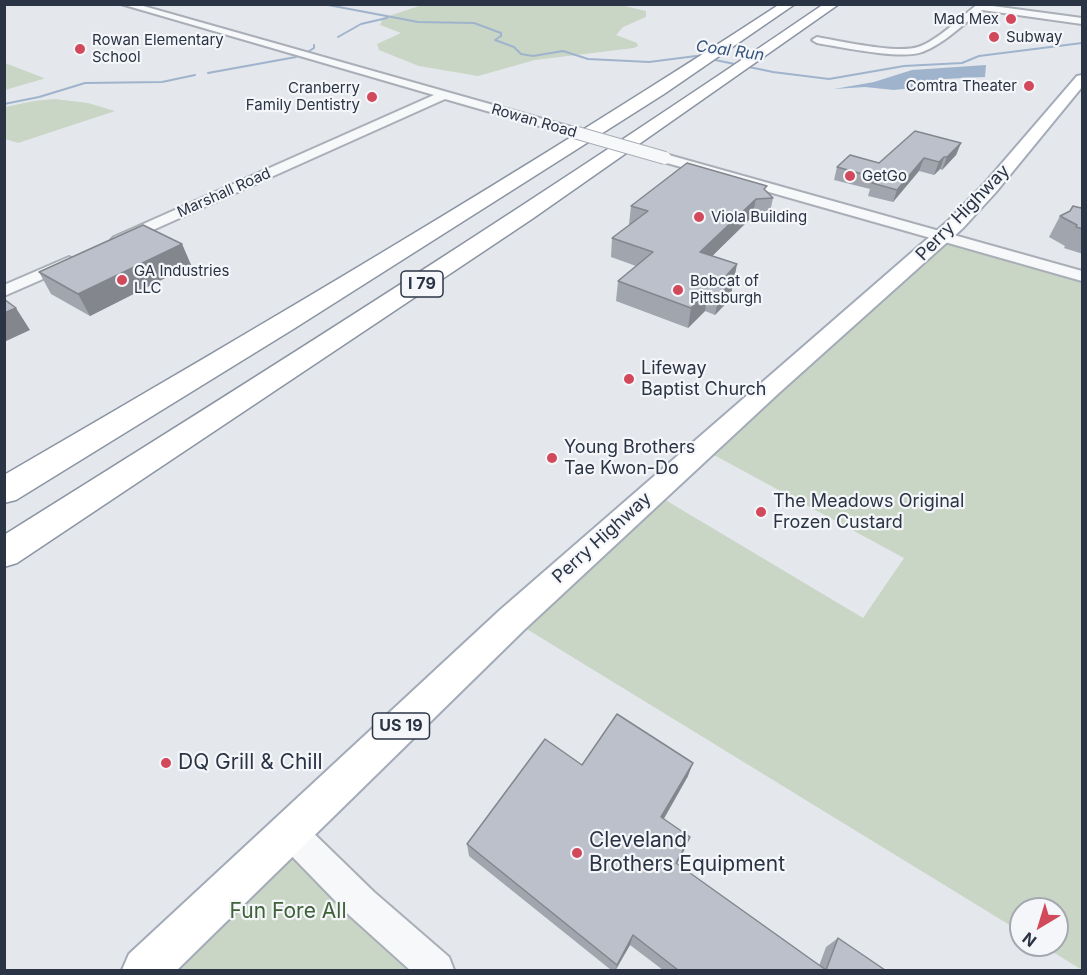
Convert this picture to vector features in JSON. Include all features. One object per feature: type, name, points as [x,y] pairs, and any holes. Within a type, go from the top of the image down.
[{"type":"highway","name":"I 79","points":[[4,491],[222,360],[658,91],[789,4]]},
{"type":"highway","name":"I 79","points":[[4,553],[440,272],[755,61],[832,4]]},
{"type":"highway","points":[[4,476],[222,360]]},
{"type":"main road","name":"Perry Highway","points":[[145,970],[512,620],[652,492],[942,237],[987,191],[1083,80]]},
{"type":"street","name":"Rowan Road","points":[[125,4],[1083,276]]},
{"type":"street","points":[[817,40],[875,50],[912,52],[930,45],[983,5],[1083,21]]},
{"type":"street","name":"Marshall Road","points":[[108,245],[444,95]]},
{"type":"street","points":[[4,291],[77,258]]},
{"type":"street","points":[[289,831],[362,904],[436,970]]},
{"type":"green space","points":[[616,4],[646,11],[646,17],[623,27],[616,35],[637,43],[638,46],[535,60],[478,76],[419,66],[379,50],[377,44],[401,33],[380,25],[383,18],[422,5]]},
{"type":"green space","points":[[5,63],[44,78],[5,90]]},
{"type":"green space","points":[[55,99],[88,103],[115,111],[18,143],[5,139],[5,107]]},
{"type":"green space","points":[[942,237],[1082,276],[1082,970],[1061,957],[1069,957],[1069,897],[1009,897],[1009,925],[512,620],[652,492],[863,618],[904,558],[701,448]]},
{"type":"green space","name":"Fun Fore All","points":[[289,831],[436,970],[145,970]]},
{"type":"water","points":[[986,65],[985,77],[944,79],[912,88],[894,90],[865,87],[834,89],[874,82],[912,70]]},
{"type":"building","points":[[915,131],[961,143],[939,162],[924,158],[897,190],[872,183],[877,178],[837,167],[850,155],[879,163]]},
{"type":"building","points":[[687,163],[767,186],[764,189],[773,198],[756,199],[700,252],[737,264],[725,277],[734,280],[719,296],[708,292],[691,308],[618,281],[653,252],[612,238],[648,211],[631,206]]},
{"type":"building","points":[[1083,205],[1083,229],[1060,216],[1070,211],[1073,206],[1081,208]]},
{"type":"building","points":[[143,225],[182,244],[78,294],[39,272]]},
{"type":"building","points":[[4,299],[16,308],[4,313]]},
{"type":"building","name":"Cleveland Brothers Equipment","points":[[617,714],[693,763],[661,817],[690,837],[676,863],[826,970],[678,970],[633,935],[617,965],[467,844],[545,739],[582,765]]},
{"type":"building","points":[[838,938],[885,970],[826,970]]},
{"type":"waterway","name":"Coal Run","points":[[323,4],[418,22],[474,23],[501,33],[501,36],[495,40],[514,47],[521,54],[533,56],[563,51],[588,59],[649,62],[696,56],[773,72],[829,79],[904,66],[962,63],[979,56],[1082,43]]},
{"type":"waterway","points":[[338,37],[361,24],[387,18]]},
{"type":"waterway","points":[[306,53],[314,48],[314,45]]},
{"type":"waterway","points":[[208,73],[296,57]]},
{"type":"waterway","points":[[4,104],[39,97],[85,83],[162,82],[195,75]]},
{"type":"place","name":"Mad Mex","points":[[1011,19]]},
{"type":"place","name":"Subway","points":[[994,37]]},
{"type":"place","name":"Rowan Elementary School","points":[[80,49]]},
{"type":"place","name":"Comtra Theater","points":[[1029,86]]},
{"type":"place","name":"Cranberry Family Dentistry","points":[[372,97]]},
{"type":"place","name":"GetGo","points":[[850,176]]},
{"type":"place","name":"Viola Building","points":[[699,217]]},
{"type":"place","name":"GA Industries LLC","points":[[122,280]]},
{"type":"place","name":"Bobcat of Pittsburgh","points":[[678,290]]},
{"type":"place","name":"Lifeway Baptist Church","points":[[629,379]]},
{"type":"place","name":"Young Brothers Tae Kwon-Do","points":[[552,458]]},
{"type":"place","name":"The Meadows Original Frozen Custard","points":[[761,512]]},
{"type":"place","name":"DQ Grill & Chill","points":[[166,763]]},
{"type":"place","name":"Cleveland Brothers Equipment","points":[[577,853]]}]
